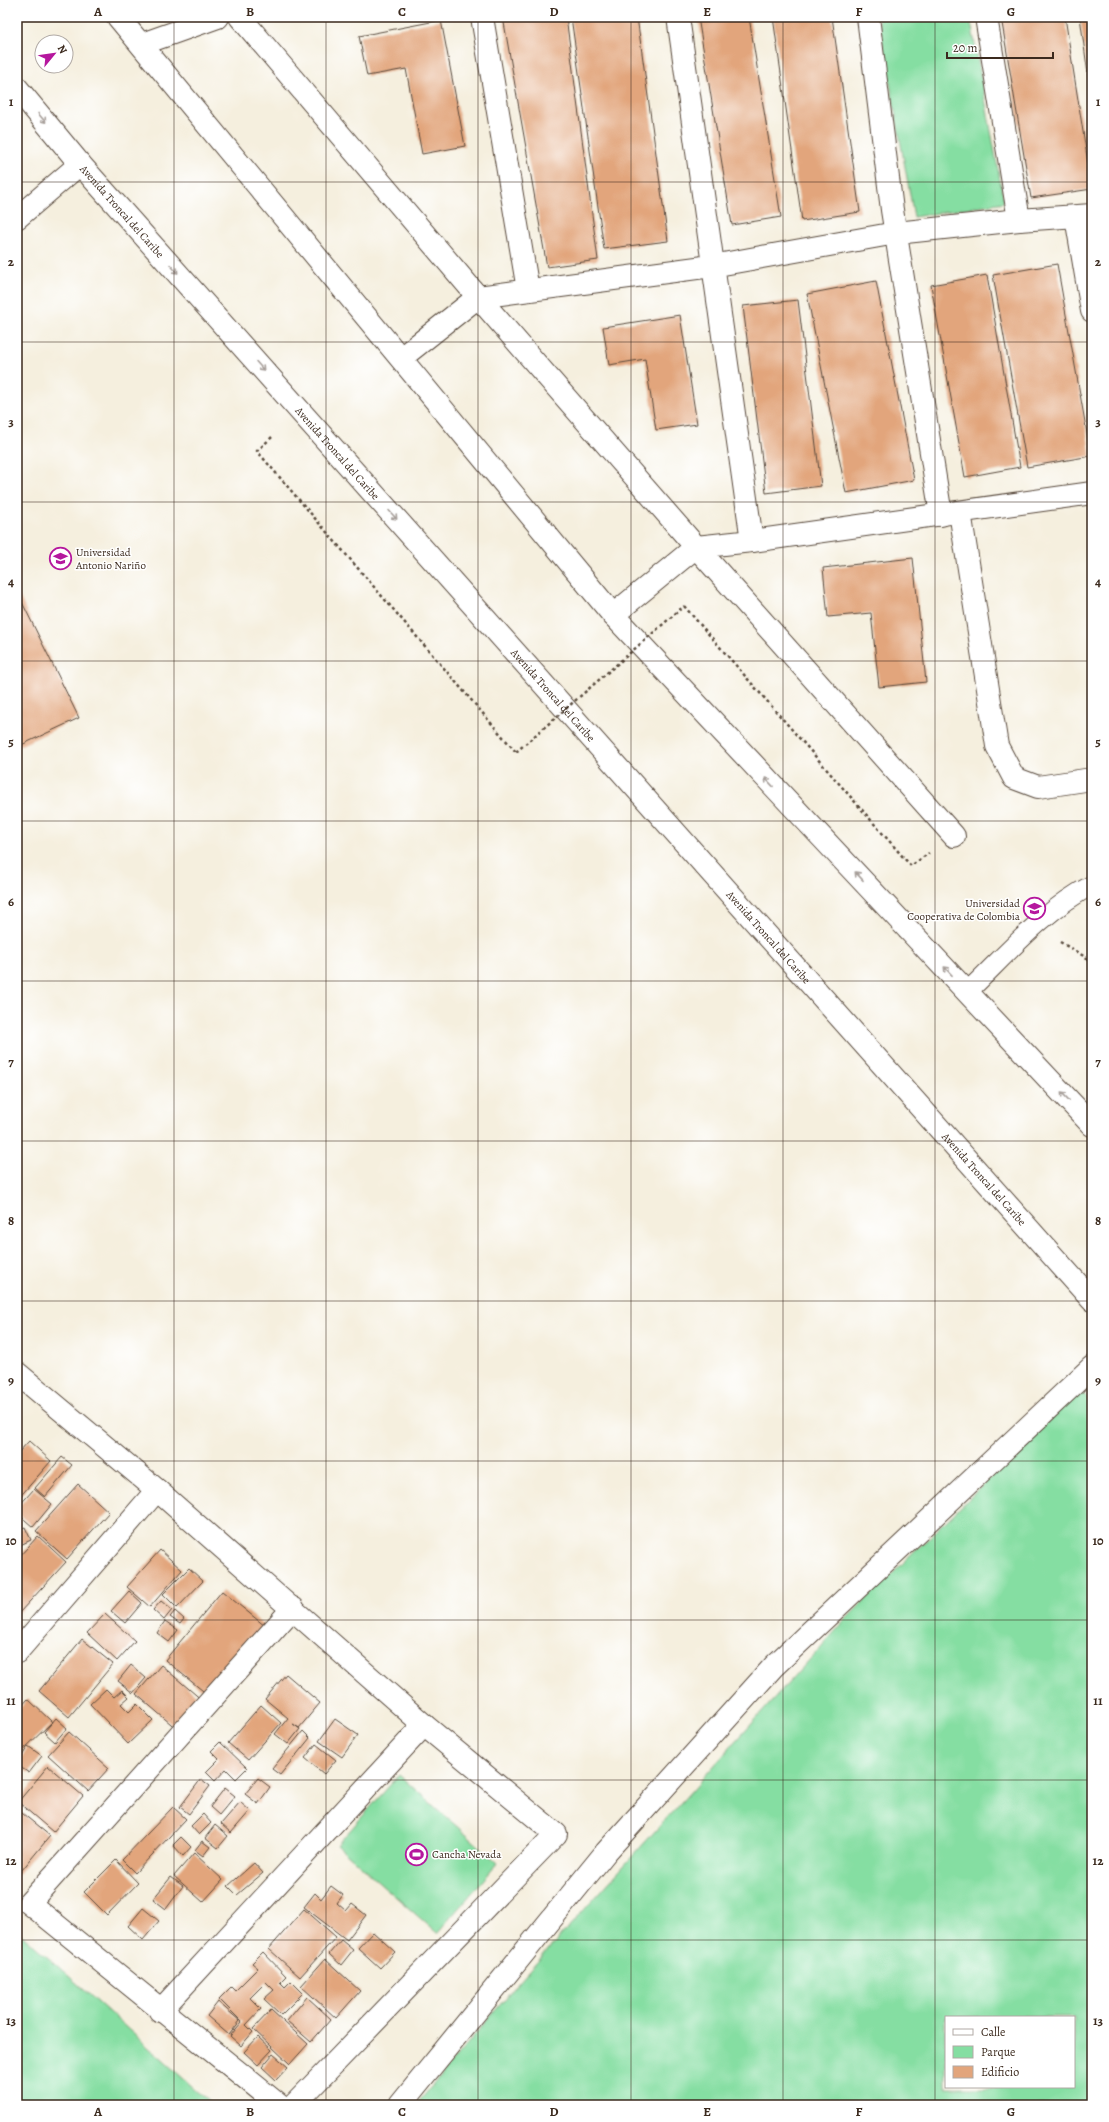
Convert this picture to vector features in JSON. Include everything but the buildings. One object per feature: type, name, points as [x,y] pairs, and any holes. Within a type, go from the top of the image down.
[{"type":"main road","points":[[118,17],[142,44],[613,615],[1092,1125]]},
{"type":"main road","points":[[142,44],[218,17]]},
{"type":"main road","points":[[240,17],[478,297],[696,547],[954,836]]},
{"type":"main road","points":[[482,17],[528,290]]},
{"type":"main road","points":[[678,17],[752,541]]},
{"type":"main road","points":[[868,17],[896,233],[997,746],[1014,778],[1038,787],[1092,779]]},
{"type":"main road","points":[[986,17],[1019,220]]},
{"type":"main road","name":"Avenida Troncal del Caribe","points":[[17,88],[80,164],[1092,1300]]},
{"type":"main road","points":[[17,218],[80,164]]},
{"type":"main road","points":[[401,358],[478,297],[712,266],[896,233],[1019,220],[1084,216],[1092,311]]},
{"type":"main road","points":[[613,615],[696,547],[752,541],[1092,493]]},
{"type":"main road","points":[[400,2105],[606,1852],[774,1666],[1092,1367]]},
{"type":"main road","points":[[20,1380],[157,1490],[293,1608],[424,1725],[556,1834],[294,2105]]},
{"type":"main road","points":[[17,1652],[157,1490]]},
{"type":"main road","points":[[278,2105],[160,2011],[29,1903],[293,1608]]},
{"type":"main road","points":[[160,2011],[424,1725]]},
{"type":"lane","points":[[967,992],[1036,927],[1078,892],[1092,886]]},
{"type":"path","points":[[272,437],[257,451],[516,752],[684,606],[911,866],[954,836]]},
{"type":"path","points":[[1036,927],[1092,961]]},
{"type":"green space","points":[[878,17],[970,17],[1004,202],[914,217]]},
{"type":"green space","points":[[1080,1390],[1092,1403],[1092,2105],[416,2105],[520,1981],[848,1617]]},
{"type":"green space","name":"Cancha Nevada","points":[[399,1775],[498,1863],[437,1933],[337,1845]]},
{"type":"green space","points":[[17,1930],[213,2105],[17,2105]]},
{"type":"place","name":"Universidad Antonio Nariño","points":[[61,558]]},
{"type":"place","name":"Universidad Cooperativa de Colombia","points":[[1035,909]]},
{"type":"place","name":"Cancha Nevada","points":[[417,1854]]}]
